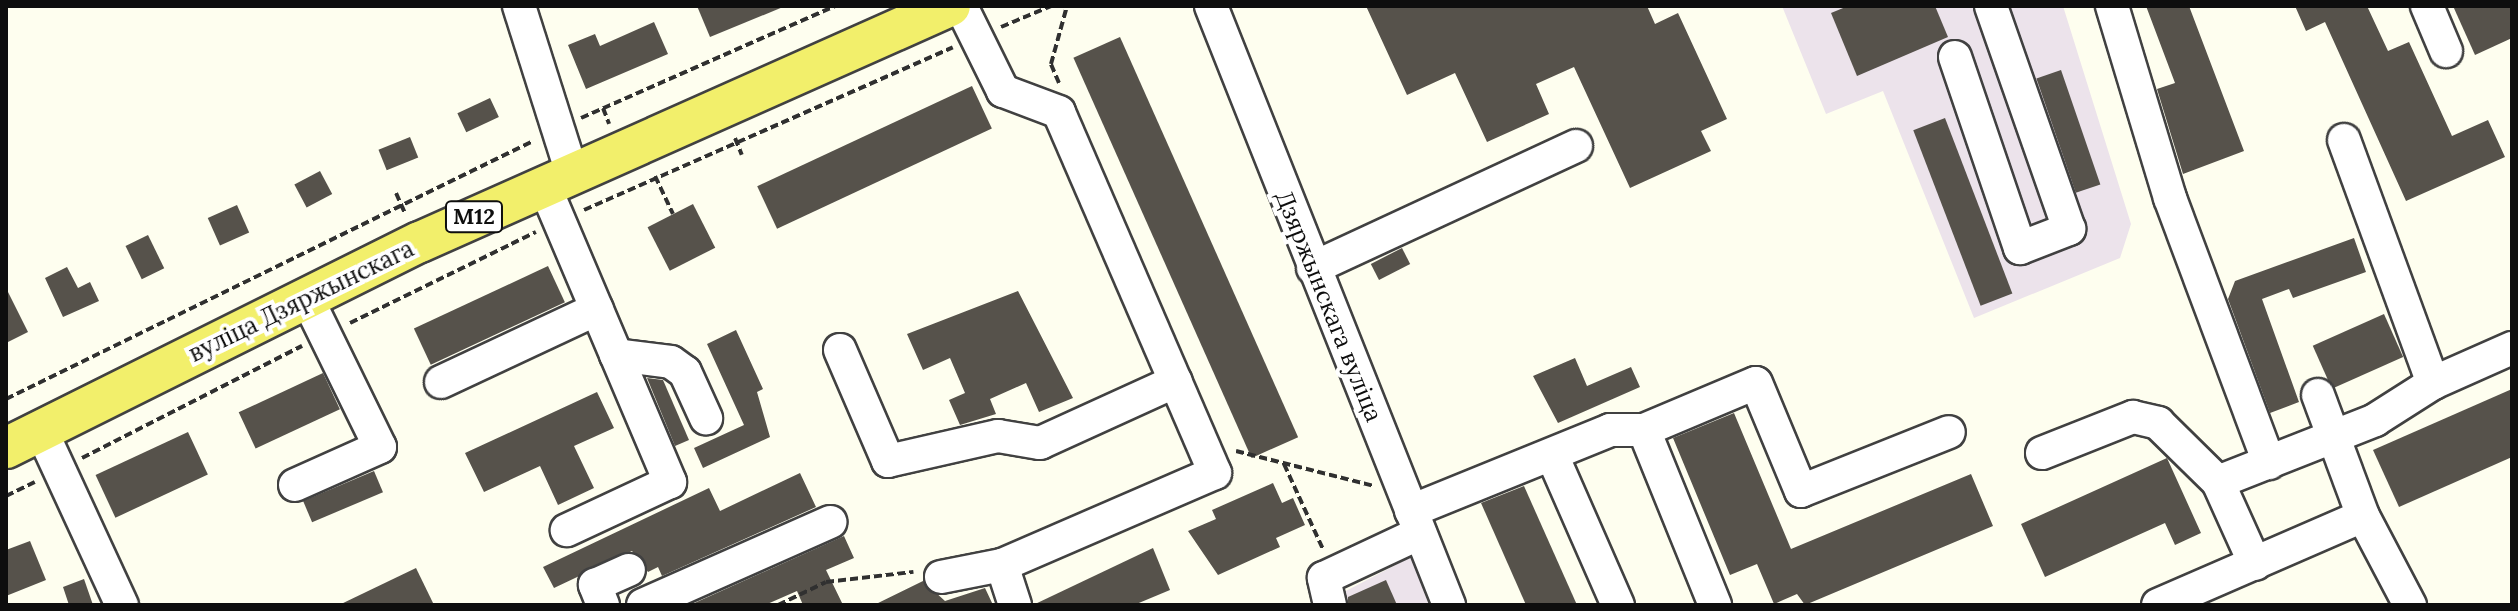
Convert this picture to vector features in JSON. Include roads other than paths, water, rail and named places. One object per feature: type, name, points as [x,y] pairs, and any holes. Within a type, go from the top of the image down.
[{"type":"main road","name":"вуліца Дзяржынскага","points":[[6,448],[307,298],[558,179],[950,6]]},
{"type":"street","points":[[519,6],[558,129],[560,221],[670,482],[567,530]]},
{"type":"street","points":[[941,577],[1002,565],[1215,473],[1059,112],[1003,91],[974,38],[961,6]]},
{"type":"street","name":"Дзяржынскага вуліца","points":[[1211,6],[1449,605]]},
{"type":"street","points":[[1955,57],[2020,248],[2069,229],[1991,6]]},
{"type":"street","points":[[2112,6],[2170,198],[2269,463]]},
{"type":"street","points":[[2427,6],[2446,51]]},
{"type":"street","points":[[2344,140],[2433,383]]},
{"type":"street","points":[[1313,268],[1576,146]]},
{"type":"street","points":[[295,485],[380,447],[307,298]]},
{"type":"street","points":[[441,382],[597,309]]},
{"type":"street","points":[[2218,482],[2334,437],[2433,383],[2512,348]]},
{"type":"street","points":[[840,350],[888,461],[998,436],[1040,443],[1176,381]]},
{"type":"street","points":[[616,355],[671,362],[685,372],[706,418]]},
{"type":"street","points":[[1330,605],[1324,578],[1411,512],[1610,430],[1644,430],[1756,383],[1801,491],[1949,432]]},
{"type":"street","points":[[2318,395],[2363,516],[2410,605]]},
{"type":"street","points":[[2042,453],[2133,417],[2180,438],[2218,482],[2255,564]]},
{"type":"street","points":[[41,430],[122,605]]},
{"type":"street","points":[[1644,430],[1715,605]]},
{"type":"street","points":[[1552,455],[1618,605]]},
{"type":"street","points":[[2158,605],[2363,516]]},
{"type":"street","points":[[643,605],[830,522]]},
{"type":"street","points":[[1002,565],[1015,605]]},
{"type":"street","points":[[603,605],[595,585],[629,570]]}]
